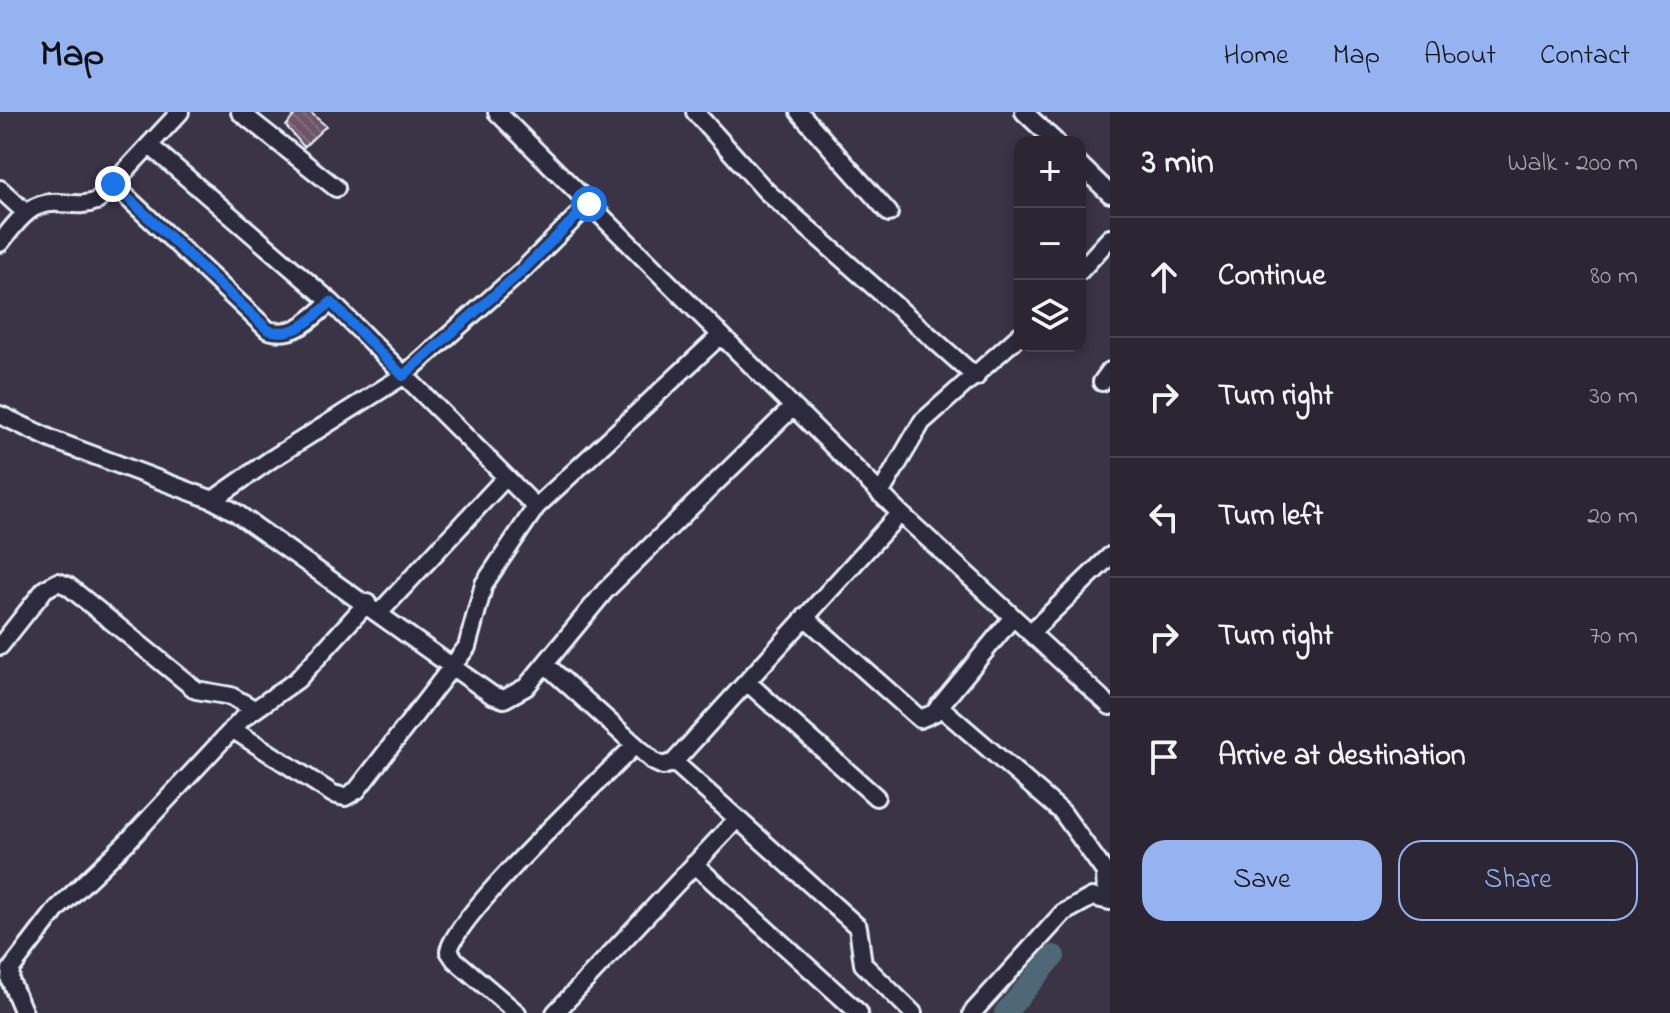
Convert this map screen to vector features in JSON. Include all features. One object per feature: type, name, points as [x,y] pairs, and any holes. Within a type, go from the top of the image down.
[{"type":"street","points":[[0,243],[25,212],[38,203],[83,205],[97,201],[180,112]]},
{"type":"street","points":[[240,112],[336,188]]},
{"type":"street","points":[[497,112],[880,494],[1110,706]]},
{"type":"street","points":[[695,112],[766,191],[976,377]]},
{"type":"street","points":[[799,112],[889,213]]},
{"type":"street","points":[[1024,112],[1050,136]]},
{"type":"street","points":[[149,145],[331,302],[536,507]]},
{"type":"street","points":[[1086,171],[1110,194]]},
{"type":"street","points":[[113,184],[268,330],[282,334],[296,331],[331,302]]},
{"type":"street","points":[[0,189],[25,212]]},
{"type":"street","points":[[213,500],[403,376],[524,269],[589,204]]},
{"type":"street","points":[[1086,264],[1110,238]]},
{"type":"street","points":[[232,729],[333,794],[345,797],[357,790],[467,647],[484,584],[536,507],[721,335]]},
{"type":"street","points":[[880,494],[922,422],[1014,341]]},
{"type":"street","points":[[0,415],[53,440],[213,500],[374,607],[492,695],[504,699],[526,687],[605,591],[793,407]]},
{"type":"street","points":[[24,1013],[5,983],[16,959],[57,909],[128,841],[232,729],[254,709],[297,680],[506,477]]},
{"type":"street","points":[[545,664],[654,762],[663,766],[674,762],[900,513]]},
{"type":"street","points":[[1030,633],[1110,556]]},
{"type":"street","points":[[0,646],[45,589],[58,582],[68,586],[196,690],[231,696],[254,709]]},
{"type":"street","points":[[805,617],[920,719],[928,718],[939,706],[1013,617]]},
{"type":"street","points":[[747,682],[876,797]]},
{"type":"street","points":[[939,706],[1062,812],[1105,872],[1108,899],[1079,902],[1063,913],[972,1013]]},
{"type":"street","points":[[517,1013],[455,960],[449,951],[451,938],[482,901],[635,745]]},
{"type":"street","points":[[674,762],[858,927],[863,964],[913,1013]]},
{"type":"street","points":[[555,1013],[737,819]]},
{"type":"street","points":[[694,864],[859,1013]]},
{"type":"building","points":[[297,112],[310,112],[326,126],[304,147],[286,126]]},
{"type":"waterway","points":[[1005,1013],[1054,956]]},
{"type":"route","points":[[113,184],[268,330],[282,334],[296,331],[331,302],[403,376],[524,269],[589,204]]}]
